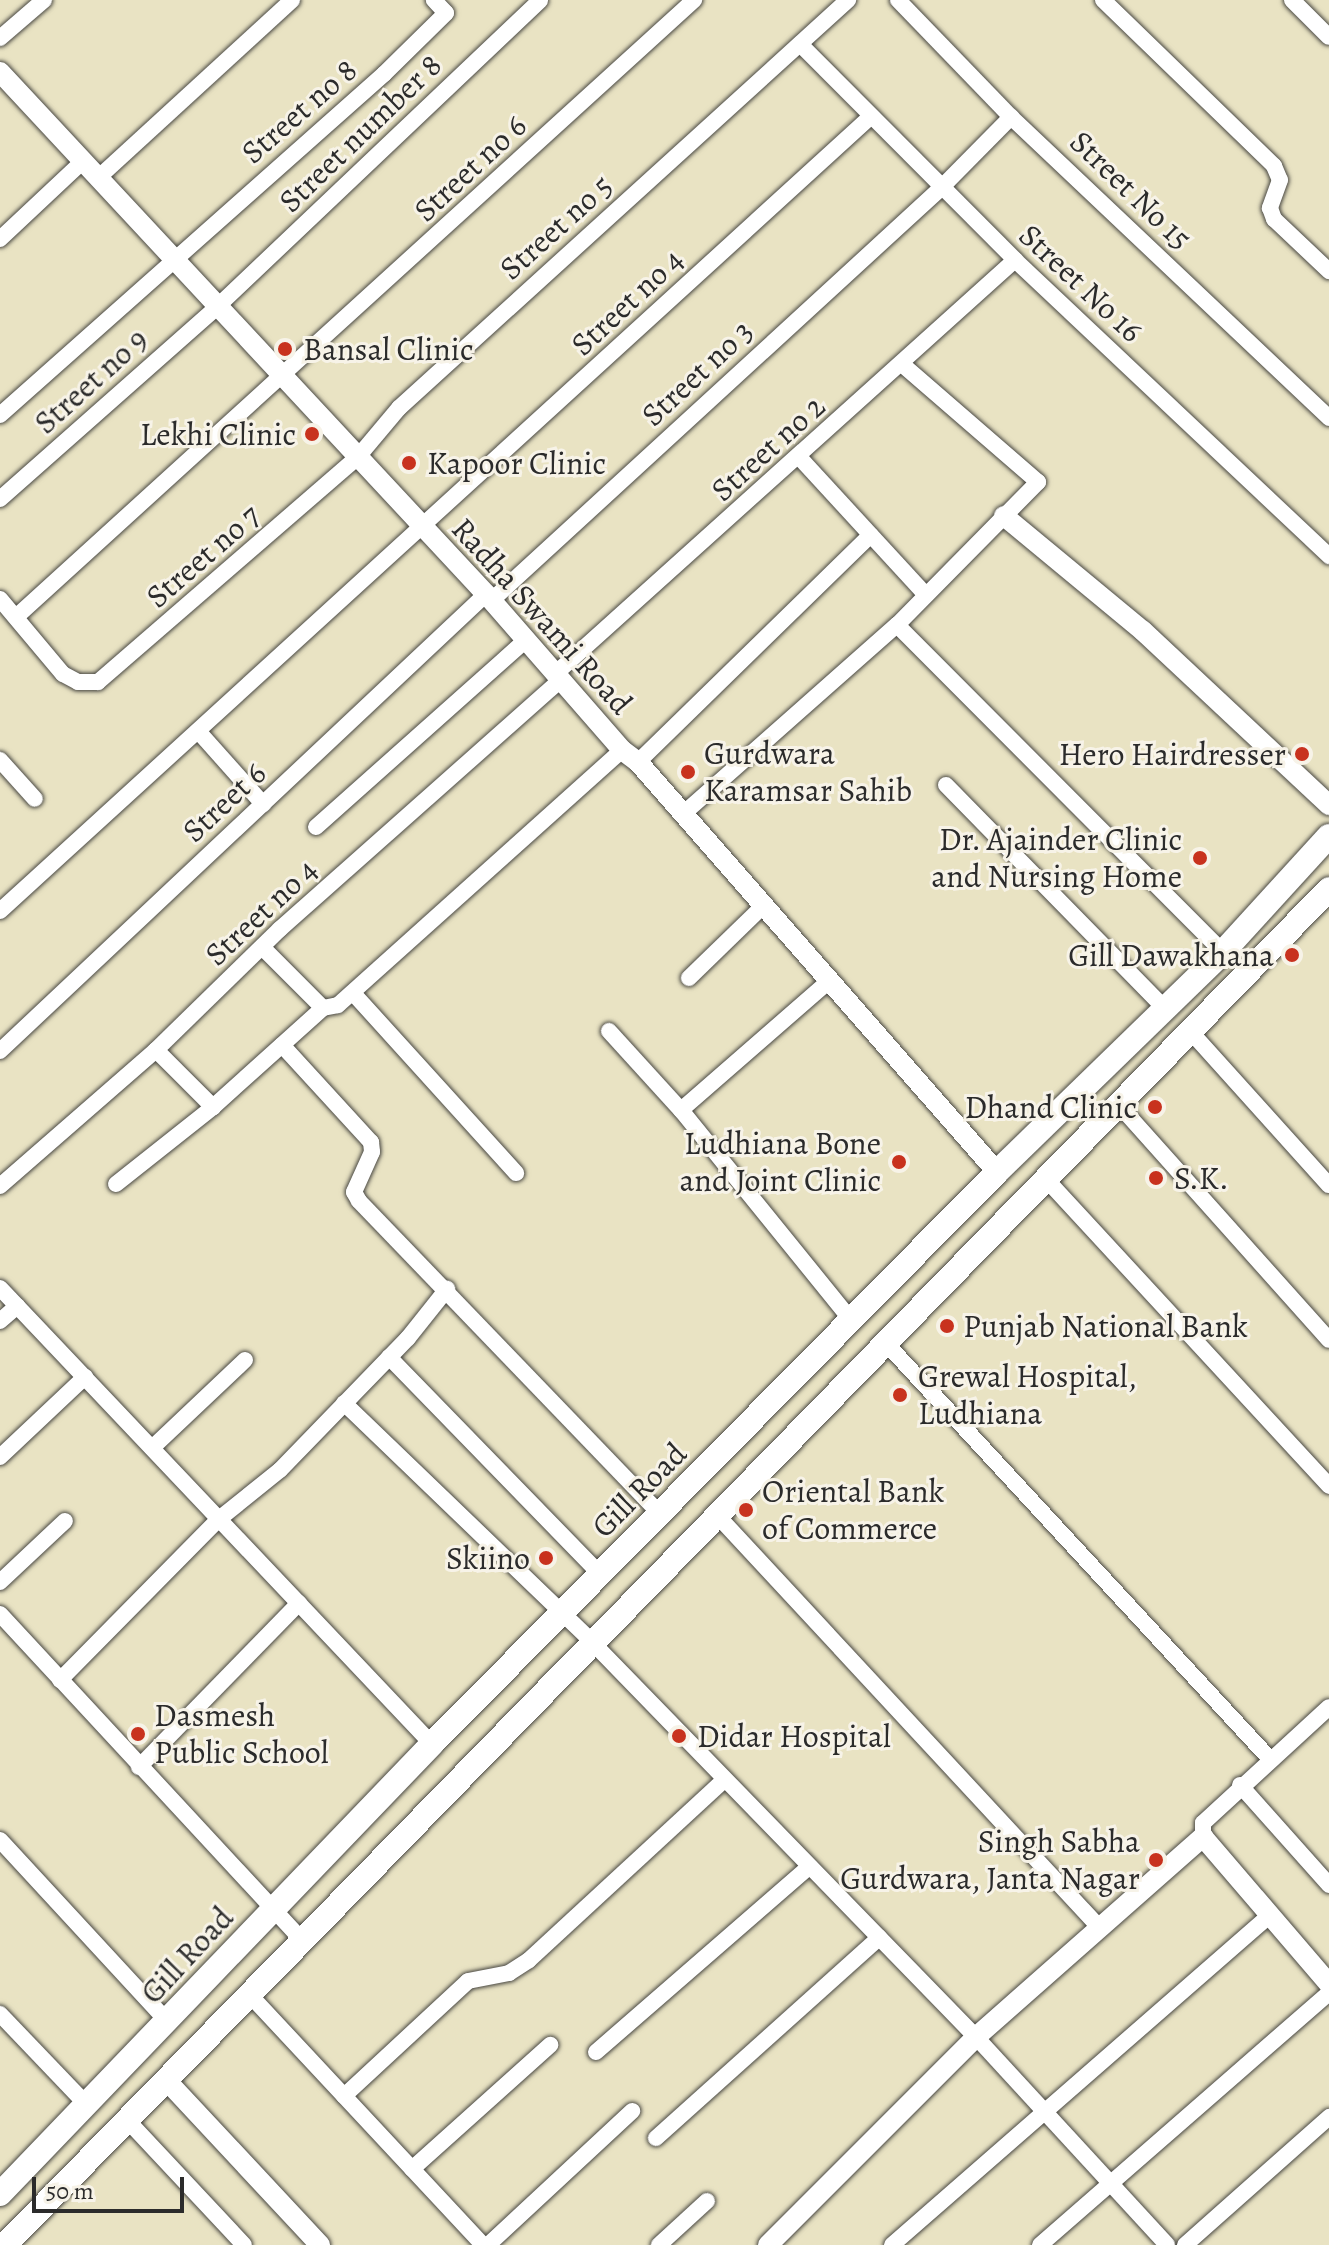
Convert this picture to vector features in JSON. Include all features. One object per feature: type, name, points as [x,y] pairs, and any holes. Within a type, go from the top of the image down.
[{"type":"main road","name":"Gill Road","points":[[0,2194],[88,2106],[432,1744],[997,1172],[1223,952],[1329,836]]},
{"type":"main road","points":[[5,2245],[168,2082],[300,1938],[1329,889]]},
{"type":"street","points":[[0,38],[44,0]]},
{"type":"street","points":[[98,178],[292,0]]},
{"type":"street","name":"Street no 8","points":[[174,262],[446,13],[434,0]]},
{"type":"street","name":"Street number 8","points":[[218,306],[543,0],[558,0]]},
{"type":"street","name":"Street no 6","points":[[284,378],[694,0]]},
{"type":"street","name":"Street no 5","points":[[357,458],[399,408],[848,0]]},
{"type":"street","name":"Street No 15","points":[[898,0],[1011,117],[1329,418]]},
{"type":"street","points":[[1103,0],[1274,166],[1280,180],[1270,208],[1274,219],[1329,271]]},
{"type":"street","points":[[1292,0],[1329,37]]},
{"type":"street","name":"Street No 16","points":[[800,44],[869,118],[1015,260],[1329,556]]},
{"type":"street","name":"Radha Swami Road","points":[[0,72],[489,597],[997,1172]]},
{"type":"street","name":"Street no 3","points":[[489,597],[941,188],[1011,117]]},
{"type":"street","name":"Street no 4","points":[[0,911],[869,118]]},
{"type":"street","points":[[0,239],[83,161]]},
{"type":"street","name":"Street no 2","points":[[558,677],[1015,260]]},
{"type":"street","points":[[0,415],[174,262]]},
{"type":"street","name":"Street no 9","points":[[0,499],[218,306]]},
{"type":"street","points":[[683,814],[897,625],[1038,482],[902,364]]},
{"type":"street","points":[[0,599],[16,617],[284,378]]},
{"type":"street","name":"Street no 7","points":[[16,617],[63,674],[78,682],[98,682],[357,458]]},
{"type":"street","points":[[800,458],[926,595]]},
{"type":"street","points":[[1004,516],[1143,631],[1329,805]]},
{"type":"street","points":[[116,1184],[213,1107],[323,1008],[338,1005],[353,993],[630,756],[871,535]]},
{"type":"street","name":"Street 6","points":[[0,1051],[489,597]]},
{"type":"street","points":[[897,625],[1223,952]]},
{"type":"street","points":[[316,827],[526,640]]},
{"type":"street","name":"Street no 4","points":[[0,1186],[156,1050],[262,947],[558,677]]},
{"type":"street","points":[[198,731],[263,804]]},
{"type":"street","points":[[0,760],[35,799]]},
{"type":"street","points":[[946,785],[1165,1009]]},
{"type":"street","points":[[689,978],[763,906]]},
{"type":"street","points":[[262,947],[323,1008]]},
{"type":"street","points":[[681,1110],[829,981]]},
{"type":"street","points":[[353,993],[516,1173]]},
{"type":"street","points":[[609,1031],[681,1110],[851,1320]]},
{"type":"street","points":[[1191,1032],[1329,1185]]},
{"type":"street","points":[[282,1045],[371,1142],[372,1152],[354,1192],[359,1201],[447,1289],[660,1514]]},
{"type":"street","points":[[156,1050],[213,1107]]},
{"type":"street","points":[[1119,1105],[1329,1340]]},
{"type":"street","points":[[1045,1178],[1329,1486]]},
{"type":"street","points":[[0,1288],[432,1744]]},
{"type":"street","points":[[60,1680],[219,1519],[280,1470],[389,1357],[447,1289]]},
{"type":"street","points":[[0,1321],[17,1306]]},
{"type":"street","points":[[884,1341],[1270,1759]]},
{"type":"street","points":[[389,1357],[600,1574]]},
{"type":"street","points":[[152,1448],[245,1360]]},
{"type":"street","points":[[0,1457],[85,1377]]},
{"type":"street","points":[[344,1403],[591,1641],[976,2037],[1167,2245]]},
{"type":"street","points":[[715,1513],[1100,1928]]},
{"type":"street","points":[[0,1582],[65,1521]]},
{"type":"street","points":[[139,1767],[299,1603]]},
{"type":"street","points":[[0,1614],[300,1938]]},
{"type":"street","points":[[1329,1707],[1240,1785],[1203,1823],[1203,1837],[1329,1984]]},
{"type":"street","points":[[1316,1719],[1329,1733]]},
{"type":"street","points":[[344,2096],[468,1981],[509,1973],[529,1960],[724,1780]]},
{"type":"street","points":[[1240,1785],[1329,1885]]},
{"type":"street","points":[[770,2244],[976,2037],[1203,1837]]},
{"type":"street","points":[[0,1840],[168,2022]]},
{"type":"street","points":[[596,2052],[809,1867]]},
{"type":"street","points":[[892,2245],[1270,1915]]},
{"type":"street","points":[[656,2138],[879,1938]]},
{"type":"street","points":[[1040,2245],[1329,1993]]},
{"type":"street","points":[[249,1994],[486,2245],[632,2111]]},
{"type":"street","points":[[0,2014],[88,2106]]},
{"type":"street","points":[[412,2169],[550,2045]]},
{"type":"street","points":[[168,2082],[320,2245]]},
{"type":"street","points":[[1185,2245],[1329,2117]]},
{"type":"street","points":[[129,2122],[244,2245]]},
{"type":"street","points":[[659,2245],[707,2201]]},
{"type":"place","name":"Bansal Clinic","points":[[285,349]]},
{"type":"place","name":"Lekhi Clinic","points":[[312,434]]},
{"type":"place","name":"Kapoor Clinic","points":[[409,463]]},
{"type":"place","name":"Hero Hairdresser","points":[[1302,754]]},
{"type":"place","name":"Gurdwara Karamsar Sahib","points":[[688,772]]},
{"type":"place","name":"Dr. Ajainder Clinic and Nursing Home","points":[[1200,858]]},
{"type":"place","name":"Gill Dawakhana","points":[[1292,955]]},
{"type":"place","name":"Dhand Clinic","points":[[1155,1107]]},
{"type":"place","name":"Ludhiana Bone and Joint Clinic","points":[[899,1162]]},
{"type":"place","name":"S.K.","points":[[1156,1178]]},
{"type":"place","name":"Punjab National Bank","points":[[947,1326]]},
{"type":"place","name":"Grewal Hospital, Ludhiana","points":[[900,1395]]},
{"type":"place","name":"Oriental Bank of Commerce","points":[[746,1510]]},
{"type":"place","name":"Skiino","points":[[546,1558]]},
{"type":"place","name":"Dasmesh Public School","points":[[138,1734]]},
{"type":"place","name":"Didar Hospital","points":[[679,1736]]},
{"type":"place","name":"Singh Sabha Gurdwara, Janta Nagar","points":[[1156,1860]]}]
